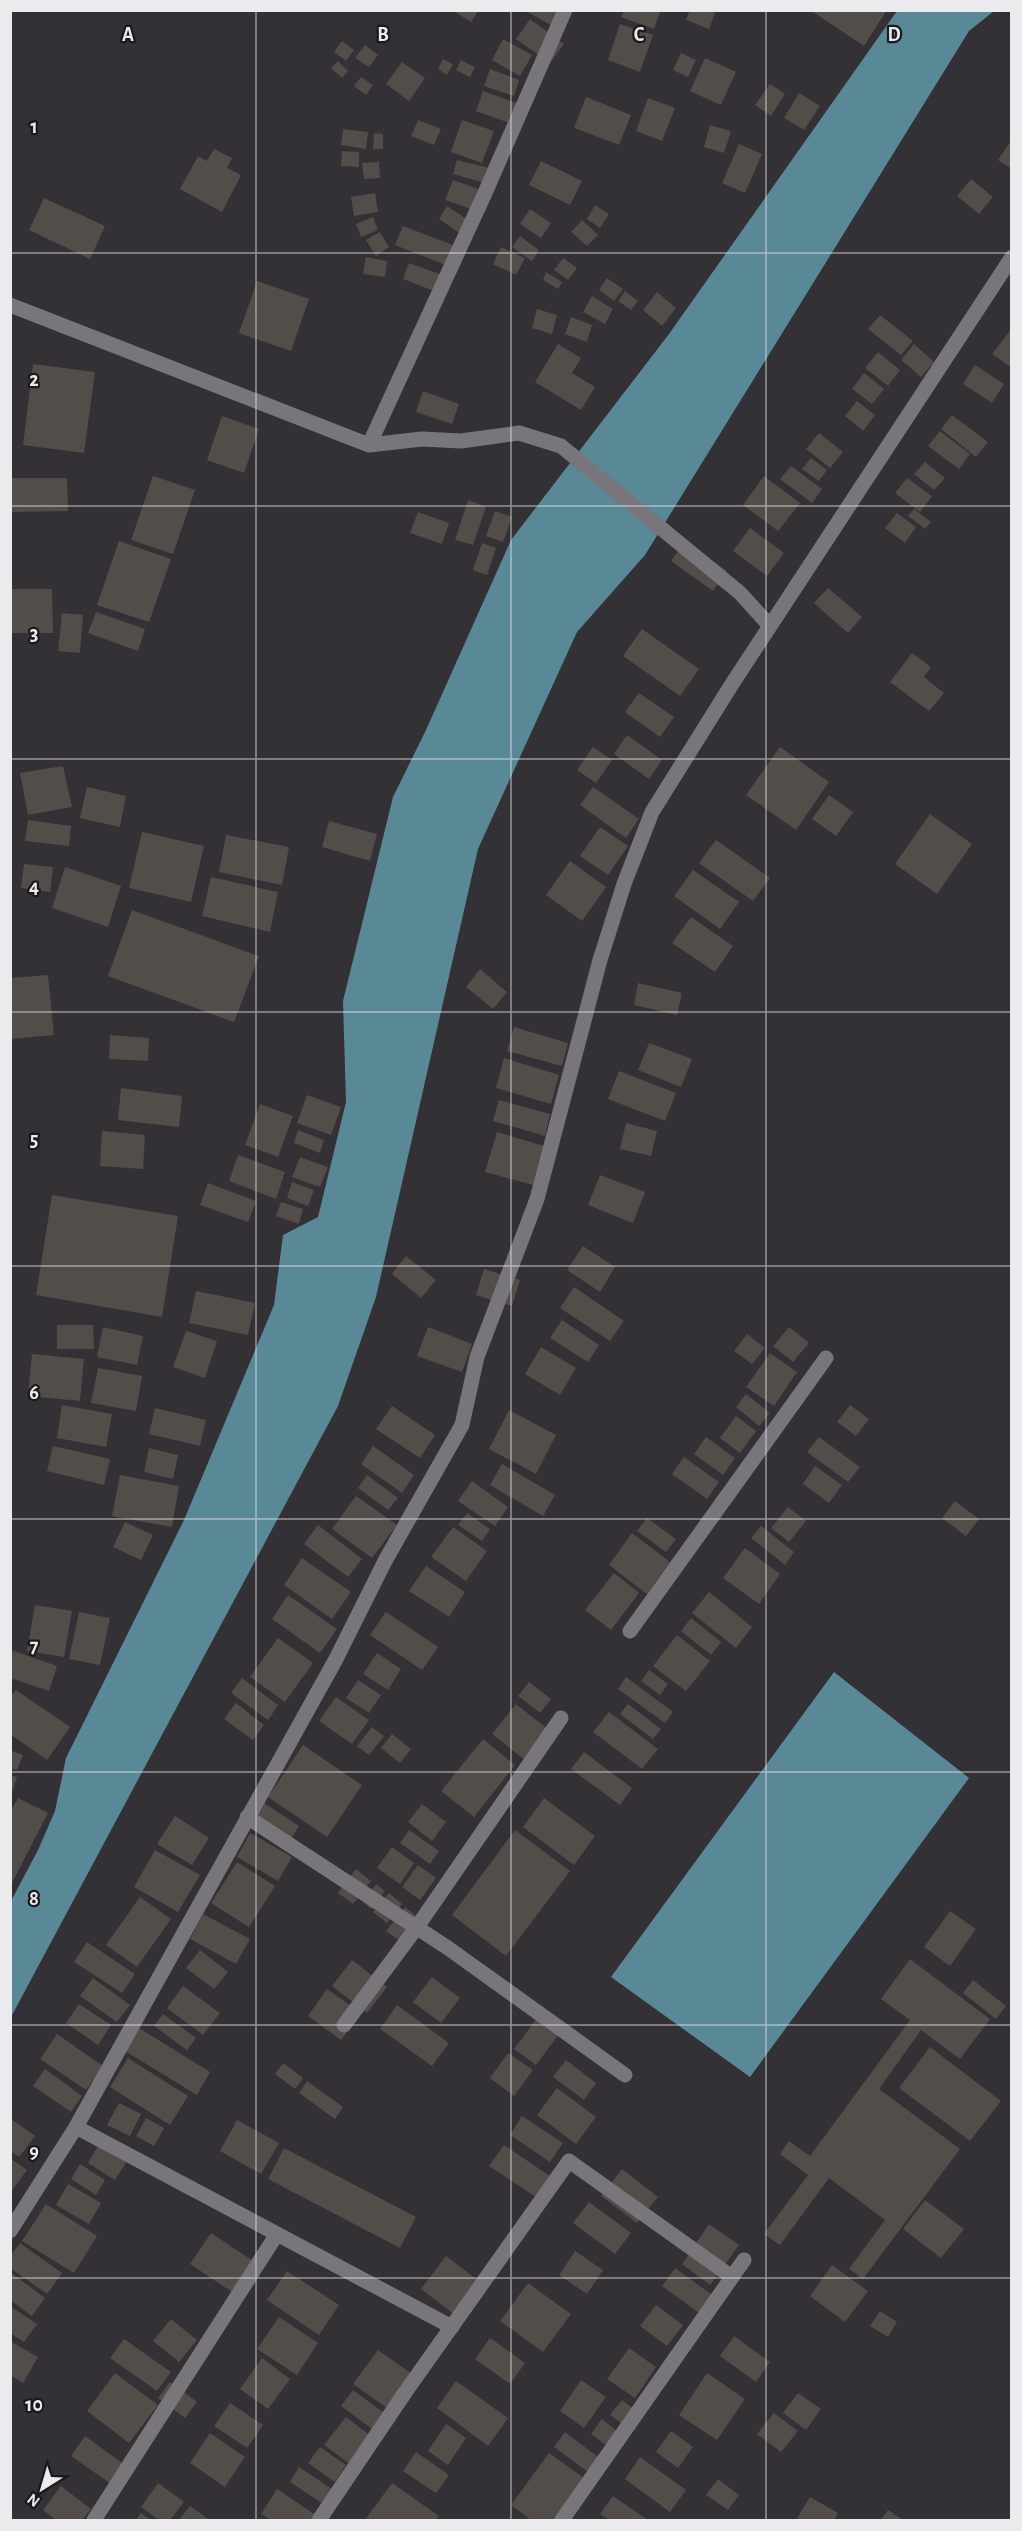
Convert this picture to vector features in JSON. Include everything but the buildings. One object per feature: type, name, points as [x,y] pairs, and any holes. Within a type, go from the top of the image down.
[{"type":"street","points":[[369,445],[485,194],[565,10]]},
{"type":"street","points":[[10,2231],[76,2127],[336,1659],[385,1561],[462,1425],[477,1357],[537,1199],[600,960],[624,884],[652,812],[770,626],[1011,257]]},
{"type":"street","points":[[10,305],[369,445],[422,439],[461,441],[519,433],[561,446],[740,593],[770,626]]},
{"type":"street","points":[[630,1631],[826,1358]]},
{"type":"street","points":[[344,2025],[417,1927],[561,1718]]},
{"type":"street","points":[[247,1817],[417,1927],[625,2075]]},
{"type":"street","points":[[76,2127],[452,2327]]},
{"type":"street","points":[[319,2520],[569,2161],[732,2277]]},
{"type":"street","points":[[94,2520],[277,2234]]},
{"type":"street","points":[[562,2520],[744,2260]]},
{"type":"water","points":[[897,11],[994,11],[969,31],[645,555],[577,632],[478,849],[376,1297],[338,1406],[11,2017],[11,1901],[38,1850],[55,1811],[66,1758],[184,1520],[274,1305],[283,1235],[318,1217],[346,1102],[343,1001],[393,797],[426,730],[511,540],[669,334]]},
{"type":"water","points":[[834,1672],[969,1778],[750,2077],[611,1977]]}]
